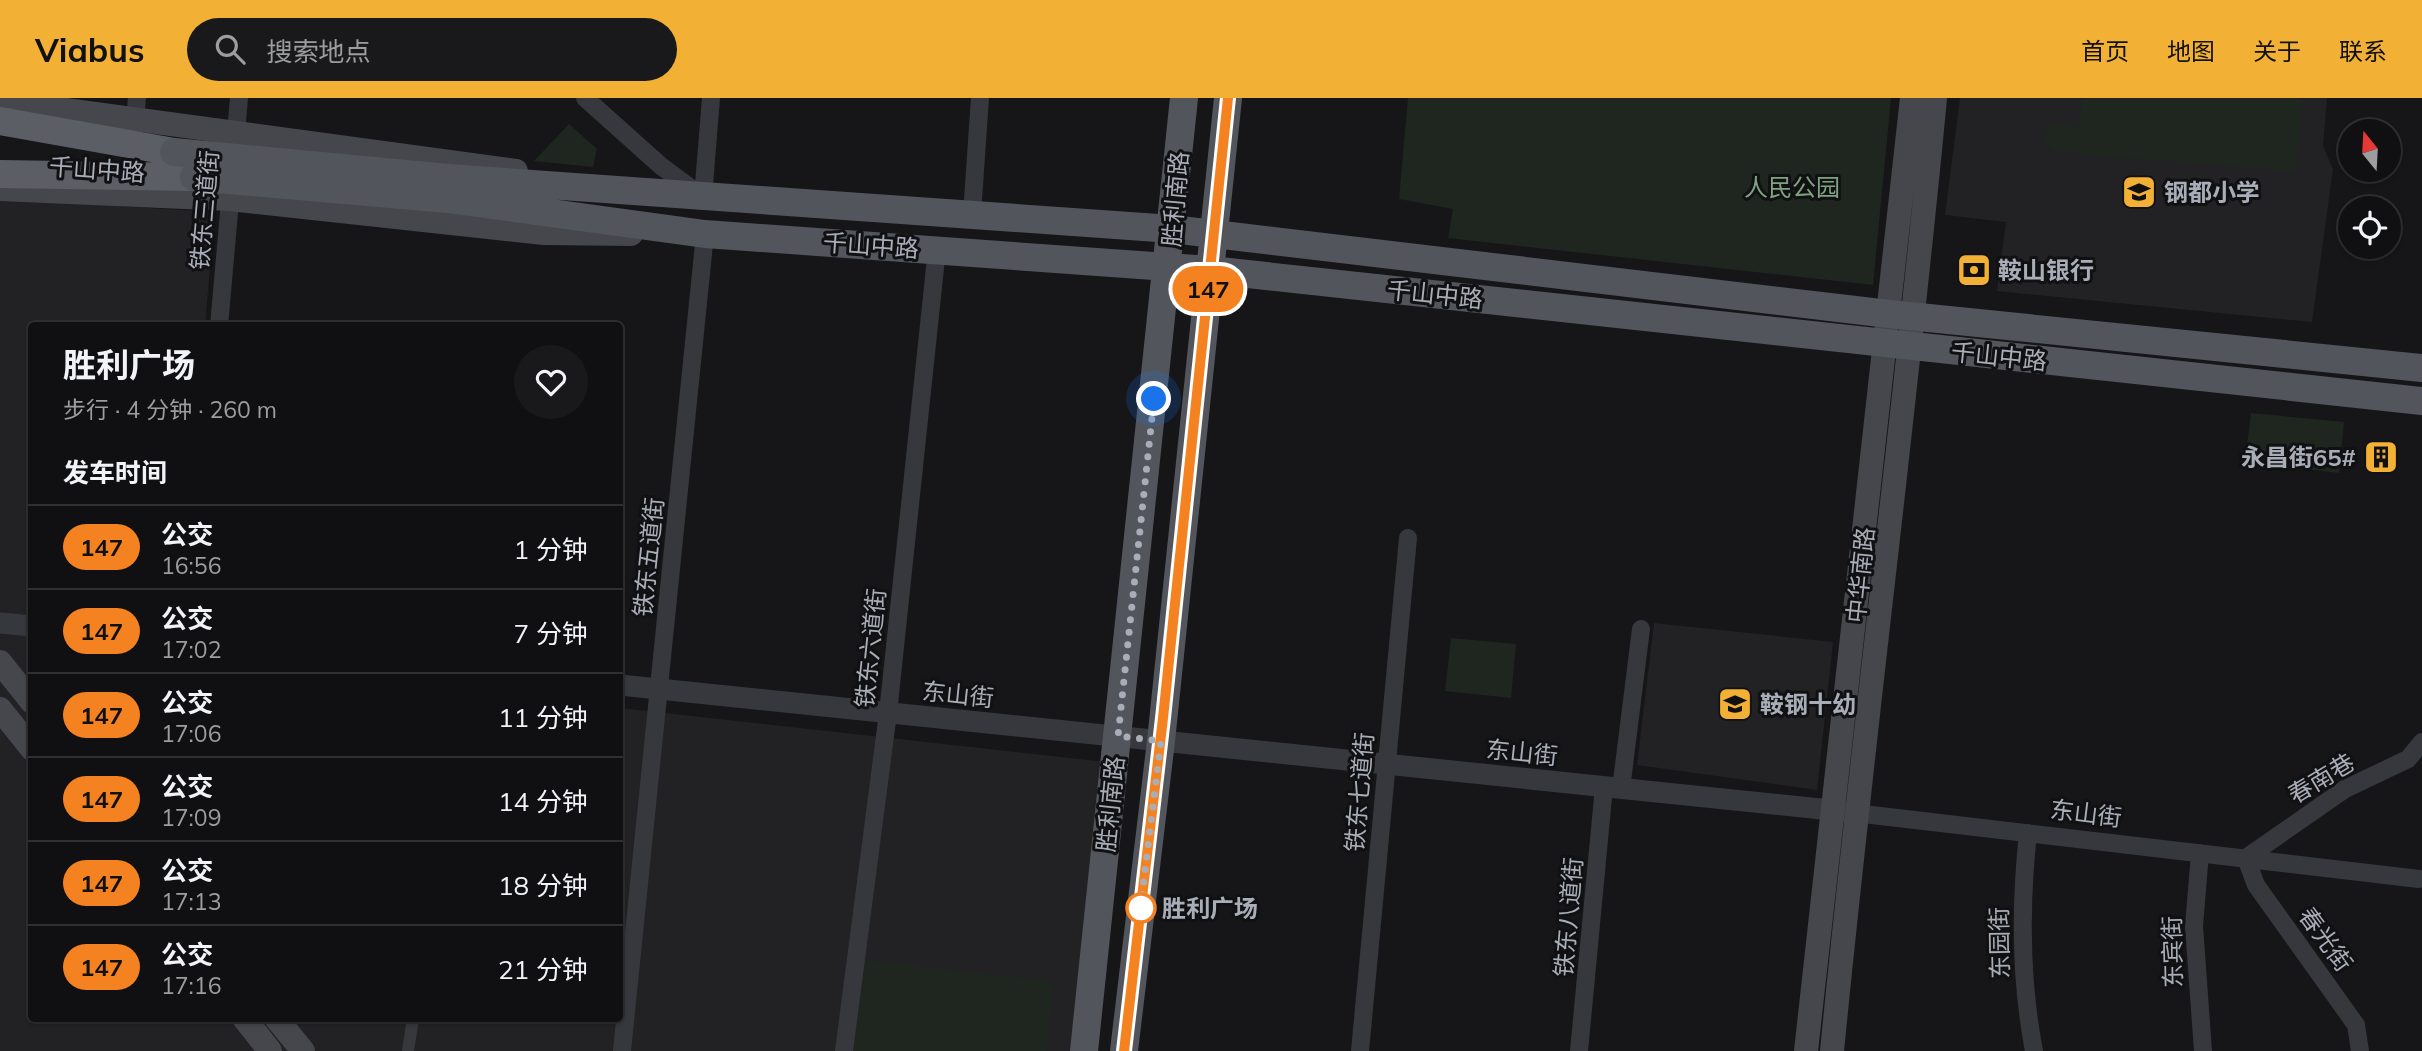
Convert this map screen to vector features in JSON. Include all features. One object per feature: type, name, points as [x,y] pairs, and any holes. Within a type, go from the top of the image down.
[{"type":"highway","points":[[0,121],[174,152]]},
{"type":"highway","points":[[0,174],[194,177]]},
{"type":"main road","name":"胜利南路","points":[[1084,1051],[1184,98]]},
{"type":"main road","name":"胜利南路","points":[[1124,1051],[1161,741],[1228,98]]},
{"type":"main road","points":[[1902,315],[1912,98]]},
{"type":"main road","points":[[1806,1051],[1844,812],[1902,315],[1935,98]]},
{"type":"main road","points":[[0,101],[136,109],[236,132],[703,197]]},
{"type":"main road","name":"千山中路","points":[[0,135],[174,152],[448,188],[705,234],[1210,270],[2422,401]]},
{"type":"main road","name":"千山中路","points":[[0,162],[194,177],[703,197],[1172,229],[1902,315],[2422,368]]},
{"type":"main road","points":[[0,189],[230,199],[544,233],[705,234]]},
{"type":"main road","points":[[0,662],[28,697]]},
{"type":"main road","points":[[0,709],[28,744]]},
{"type":"main road","points":[[1832,1051],[1844,812]]},
{"type":"main road","points":[[247,1022],[270,1051]]},
{"type":"main road","points":[[279,1022],[303,1051]]},
{"type":"street","name":"铁东三道街","points":[[219,322],[239,98]]},
{"type":"street","points":[[585,98],[661,166],[703,197]]},
{"type":"street","points":[[703,197],[711,98]]},
{"type":"street","points":[[972,214],[980,98]]},
{"type":"street","name":"铁东五道街","points":[[622,1051],[705,234]]},
{"type":"street","name":"铁东六道街","points":[[844,1051],[888,713],[937,249]]},
{"type":"street","name":"铁东七道街","points":[[1360,1051],[1408,538]]},
{"type":"street","points":[[0,623],[28,626]]},
{"type":"street","name":"铁东八道街","points":[[1579,1051],[1612,788],[1641,629]]},
{"type":"street","name":"东山街","points":[[623,685],[1844,812],[2419,879]]},
{"type":"street","name":"春南巷","points":[[2246,858],[2345,789],[2408,759],[2422,742]]},
{"type":"street","name":"东园街","points":[[2028,833],[2021,934],[2026,1008],[2034,1051]]},
{"type":"street","name":"东宾街","points":[[2200,853],[2194,926],[2203,1051]]},
{"type":"street","name":"春光街","points":[[2246,858],[2256,885],[2356,1025],[2360,1051]]},
{"type":"street","points":[[408,1051],[413,1022]]},
{"type":"shaded area","name":"钢都小学","points":[[1960,98],[2327,98],[2323,146],[2333,169],[2312,322],[1997,291],[2006,222],[1945,215]]},
{"type":"shaded area","points":[[0,199],[215,212],[205,322],[28,322],[28,1022],[623,1022],[623,708],[1106,762],[1076,1051],[0,1051]]},
{"type":"shaded area","name":"鞍钢十幼","points":[[1654,623],[1833,642],[1817,790],[1637,765]]},
{"type":"green space","name":"人民公园","points":[[1408,98],[1891,98],[1873,285],[1448,238],[1453,209],[1399,199]]},
{"type":"green space","points":[[2083,98],[2303,98],[2296,172],[2054,152],[2045,142],[2047,123],[2078,127]]},
{"type":"green space","points":[[569,124],[597,149],[593,167],[534,161]]},
{"type":"green space","points":[[2251,413],[2344,422],[2339,473],[2245,462]]},
{"type":"green space","points":[[1451,638],[1516,644],[1511,698],[1445,691]]},
{"type":"green space","points":[[863,960],[1053,981],[1047,1051],[853,1051]]},
{"type":"bus line","name":"147","points":[[1124,1051],[1163,718],[1228,98]]},
{"type":"place","name":"钢都小学","points":[[2139,192]]},
{"type":"place","name":"鞍山银行","points":[[1974,270]]},
{"type":"place","name":"永昌街65#","points":[[2381,457]]},
{"type":"place","name":"鞍钢十幼","points":[[1735,704]]},
{"type":"place","name":"胜利广场","points":[[1141,908]]},
{"type":"route","points":[[1141,908],[1139,920],[1161,741],[1118,736],[1154,399]]}]
